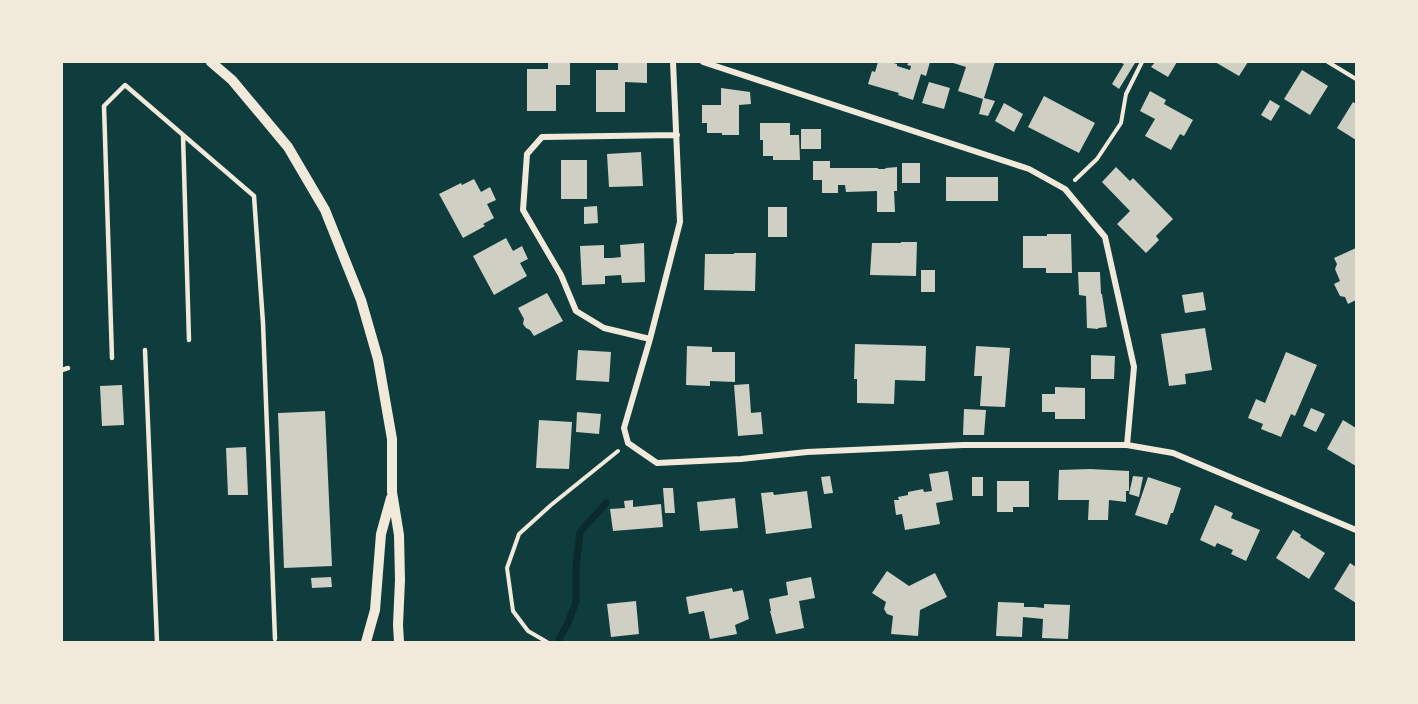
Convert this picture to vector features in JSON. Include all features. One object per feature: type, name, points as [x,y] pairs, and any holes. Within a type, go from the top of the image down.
[{"type":"street","points":[[211,62],[232,80],[288,147],[325,210],[361,300],[378,359],[392,439],[392,492],[399,535],[399,642]]},
{"type":"street","points":[[673,62],[680,222],[624,428],[628,443],[657,464],[807,452],[939,446],[1127,445],[1173,453],[1356,530]]},
{"type":"street","points":[[703,62],[1029,169],[1065,189],[1105,237],[1134,367],[1127,445]]},
{"type":"street","points":[[650,339],[604,328],[576,311],[561,275],[523,210],[526,154],[542,137],[677,135]]},
{"type":"street","points":[[366,642],[375,610],[381,534],[392,492]]},
{"type":"lane","points":[[112,358],[104,106],[125,85],[254,196],[263,323],[275,639]]},
{"type":"lane","points":[[183,135],[189,340]]},
{"type":"lane","points":[[145,350],[157,642]]},
{"type":"lane","points":[[62,370],[68,368]]},
{"type":"path","points":[[1065,189],[1097,159],[1120,123],[1126,94],[1142,62]]},
{"type":"path","points":[[1328,62],[1356,79]]},
{"type":"path","points":[[547,642],[528,631],[513,611],[507,567],[519,534],[628,443]]},
{"type":"building","points":[[548,62],[570,62],[570,85],[556,85],[556,111],[527,111],[527,69],[548,69]]},
{"type":"building","points":[[618,62],[647,62],[647,83],[625,82],[625,112],[596,112],[596,70],[618,70]]},
{"type":"building","points":[[878,62],[890,62],[910,70],[911,66],[907,65],[909,62],[930,62],[926,76],[921,74],[913,100],[898,95],[899,93],[868,84]]},
{"type":"building","points":[[950,62],[995,62],[984,98],[995,101],[988,116],[979,114],[983,99],[958,91],[966,67]]},
{"type":"building","points":[[1119,62],[1135,63],[1119,89],[1112,84],[1124,64]]},
{"type":"building","points":[[1155,62],[1177,62],[1168,77],[1151,67]]},
{"type":"building","points":[[1215,62],[1248,62],[1239,76]]},
{"type":"building","points":[[1302,70],[1328,86],[1310,115],[1284,99]]},
{"type":"building","points":[[929,82],[950,88],[944,109],[922,103]]},
{"type":"building","points":[[721,88],[750,92],[751,104],[739,105],[739,135],[707,133],[707,123],[702,123],[702,105],[721,105]]},
{"type":"building","points":[[1150,91],[1166,100],[1164,104],[1193,120],[1184,136],[1180,134],[1171,150],[1145,136],[1155,119],[1140,111]]},
{"type":"building","points":[[1044,96],[1095,123],[1079,153],[1028,127]]},
{"type":"building","points":[[1270,100],[1280,106],[1271,121],[1261,115]]},
{"type":"building","points":[[1353,102],[1356,104],[1356,140],[1337,128]]},
{"type":"building","points":[[1004,103],[1023,114],[1014,132],[995,121]]},
{"type":"building","points":[[760,123],[790,123],[790,135],[799,135],[800,160],[773,160],[773,156],[763,156]]},
{"type":"building","points":[[801,129],[821,129],[821,149],[801,149]]},
{"type":"building","points":[[641,152],[643,186],[609,187],[607,154]]},
{"type":"building","points":[[561,160],[587,160],[587,199],[561,199]]},
{"type":"building","points":[[813,161],[830,161],[830,168],[885,169],[897,167],[897,191],[894,191],[895,212],[877,212],[877,191],[846,192],[845,185],[838,185],[838,193],[822,193],[822,180],[813,180]]},
{"type":"building","points":[[902,163],[920,163],[920,183],[902,183]]},
{"type":"building","points":[[1116,167],[1130,181],[1133,178],[1173,219],[1156,236],[1159,240],[1146,253],[1117,224],[1130,211],[1102,182]]},
{"type":"building","points":[[946,177],[998,177],[998,201],[946,201]]},
{"type":"building","points":[[474,179],[481,192],[490,187],[496,200],[487,204],[494,218],[483,224],[485,226],[463,238],[439,194]]},
{"type":"building","points":[[597,206],[598,223],[584,224],[584,207]]},
{"type":"building","points":[[768,207],[787,207],[787,237],[768,237]]},
{"type":"building","points":[[1047,234],[1071,234],[1072,273],[1046,273],[1046,268],[1023,268],[1023,236],[1047,236]]},
{"type":"building","points":[[506,238],[513,251],[522,246],[528,259],[520,263],[527,276],[494,295],[473,256]]},
{"type":"building","points":[[917,242],[916,276],[870,275],[872,243]]},
{"type":"building","points":[[644,243],[645,282],[622,283],[621,275],[605,276],[605,284],[582,285],[580,246],[604,245],[604,258],[612,258],[621,257],[620,245]]},
{"type":"building","points":[[1356,248],[1356,300],[1348,304],[1345,297],[1340,296],[1334,284],[1340,281],[1335,269],[1337,264],[1334,258]]},
{"type":"building","points":[[756,253],[755,291],[704,290],[705,254]]},
{"type":"building","points":[[921,270],[935,270],[935,292],[921,292]]},
{"type":"building","points":[[1078,272],[1100,272],[1107,327],[1087,328],[1086,296],[1079,295]]},
{"type":"building","points":[[1203,292],[1206,310],[1185,313],[1182,295]]},
{"type":"building","points":[[547,293],[563,321],[534,336],[523,324],[524,319],[518,308]]},
{"type":"building","points":[[1205,328],[1212,370],[1185,374],[1186,384],[1169,386],[1161,334]]},
{"type":"building","points":[[855,344],[926,346],[925,381],[895,380],[894,404],[857,403],[857,379],[854,379]]},
{"type":"building","points":[[687,346],[712,347],[712,352],[735,352],[735,382],[710,381],[710,386],[686,385]]},
{"type":"building","points":[[976,346],[1010,348],[1005,407],[980,406],[982,376],[974,376]]},
{"type":"building","points":[[578,350],[611,352],[609,382],[576,380]]},
{"type":"building","points":[[1286,352],[1317,365],[1295,416],[1291,414],[1281,437],[1261,429],[1263,424],[1248,418],[1256,399],[1265,403]]},
{"type":"building","points":[[1091,355],[1115,356],[1114,379],[1091,379]]},
{"type":"building","points":[[749,384],[751,413],[761,412],[763,434],[738,436],[734,385]]},
{"type":"building","points":[[122,385],[124,425],[102,426],[100,386]]},
{"type":"building","points":[[1055,387],[1085,388],[1085,419],[1055,419],[1055,412],[1042,412],[1042,394],[1055,394]]},
{"type":"building","points":[[1311,408],[1325,414],[1316,432],[1303,426]]},
{"type":"building","points":[[964,409],[986,410],[984,435],[963,435]]},
{"type":"building","points":[[325,411],[332,566],[284,568],[278,413]]},
{"type":"building","points":[[577,412],[601,414],[599,434],[576,432]]},
{"type":"building","points":[[539,420],[572,422],[569,469],[536,468]]},
{"type":"building","points":[[1343,420],[1356,428],[1356,466],[1327,449]]},
{"type":"building","points":[[246,447],[248,495],[228,495],[226,448]]},
{"type":"building","points":[[1059,470],[1129,471],[1129,491],[1126,491],[1126,502],[1109,500],[1108,520],[1088,520],[1089,500],[1058,500]]},
{"type":"building","points":[[948,471],[953,500],[936,503],[940,524],[905,530],[902,514],[896,515],[894,500],[908,495],[908,492],[923,489],[924,492],[932,491],[929,474]]},
{"type":"building","points":[[830,476],[833,493],[824,494],[821,477]]},
{"type":"building","points":[[1133,476],[1143,477],[1139,497],[1129,494]]},
{"type":"building","points":[[972,477],[983,477],[983,496],[972,496]]},
{"type":"building","points":[[1148,477],[1181,488],[1167,525],[1135,515]]},
{"type":"building","points":[[997,481],[1029,481],[1029,507],[1013,507],[1013,512],[997,512]]},
{"type":"building","points":[[663,488],[673,488],[675,513],[665,513]]},
{"type":"building","points":[[807,491],[812,528],[766,534],[761,493],[773,492],[774,495]]},
{"type":"building","points":[[735,498],[738,528],[700,531],[697,502]]},
{"type":"building","points":[[633,500],[633,507],[661,504],[663,527],[613,531],[610,509],[625,508],[624,501]]},
{"type":"building","points":[[1215,505],[1233,513],[1231,518],[1260,530],[1246,561],[1231,554],[1233,550],[1217,543],[1215,547],[1200,540]]},
{"type":"building","points":[[1293,530],[1325,553],[1309,579],[1276,558]]},
{"type":"building","points":[[1350,563],[1356,567],[1356,603],[1334,589]]},
{"type":"building","points":[[887,571],[909,586],[935,573],[947,597],[920,610],[918,636],[891,634],[893,616],[887,614],[884,609],[886,602],[872,593]]},
{"type":"building","points":[[331,577],[332,587],[312,588],[311,578]]},
{"type":"building","points":[[811,577],[815,598],[799,601],[804,628],[776,634],[769,599],[788,595],[786,582]]},
{"type":"building","points":[[732,588],[733,592],[743,590],[749,619],[735,625],[737,634],[710,639],[704,611],[689,614],[686,597]]},
{"type":"building","points":[[636,601],[639,634],[611,637],[607,604]]},
{"type":"building","points":[[998,602],[1024,603],[1024,607],[1044,608],[1044,604],[1070,605],[1068,639],[1042,638],[1043,619],[1023,617],[1022,637],[996,636]]},
{"type":"waterway","points":[[558,642],[576,602],[576,567],[580,532],[606,503]]}]
